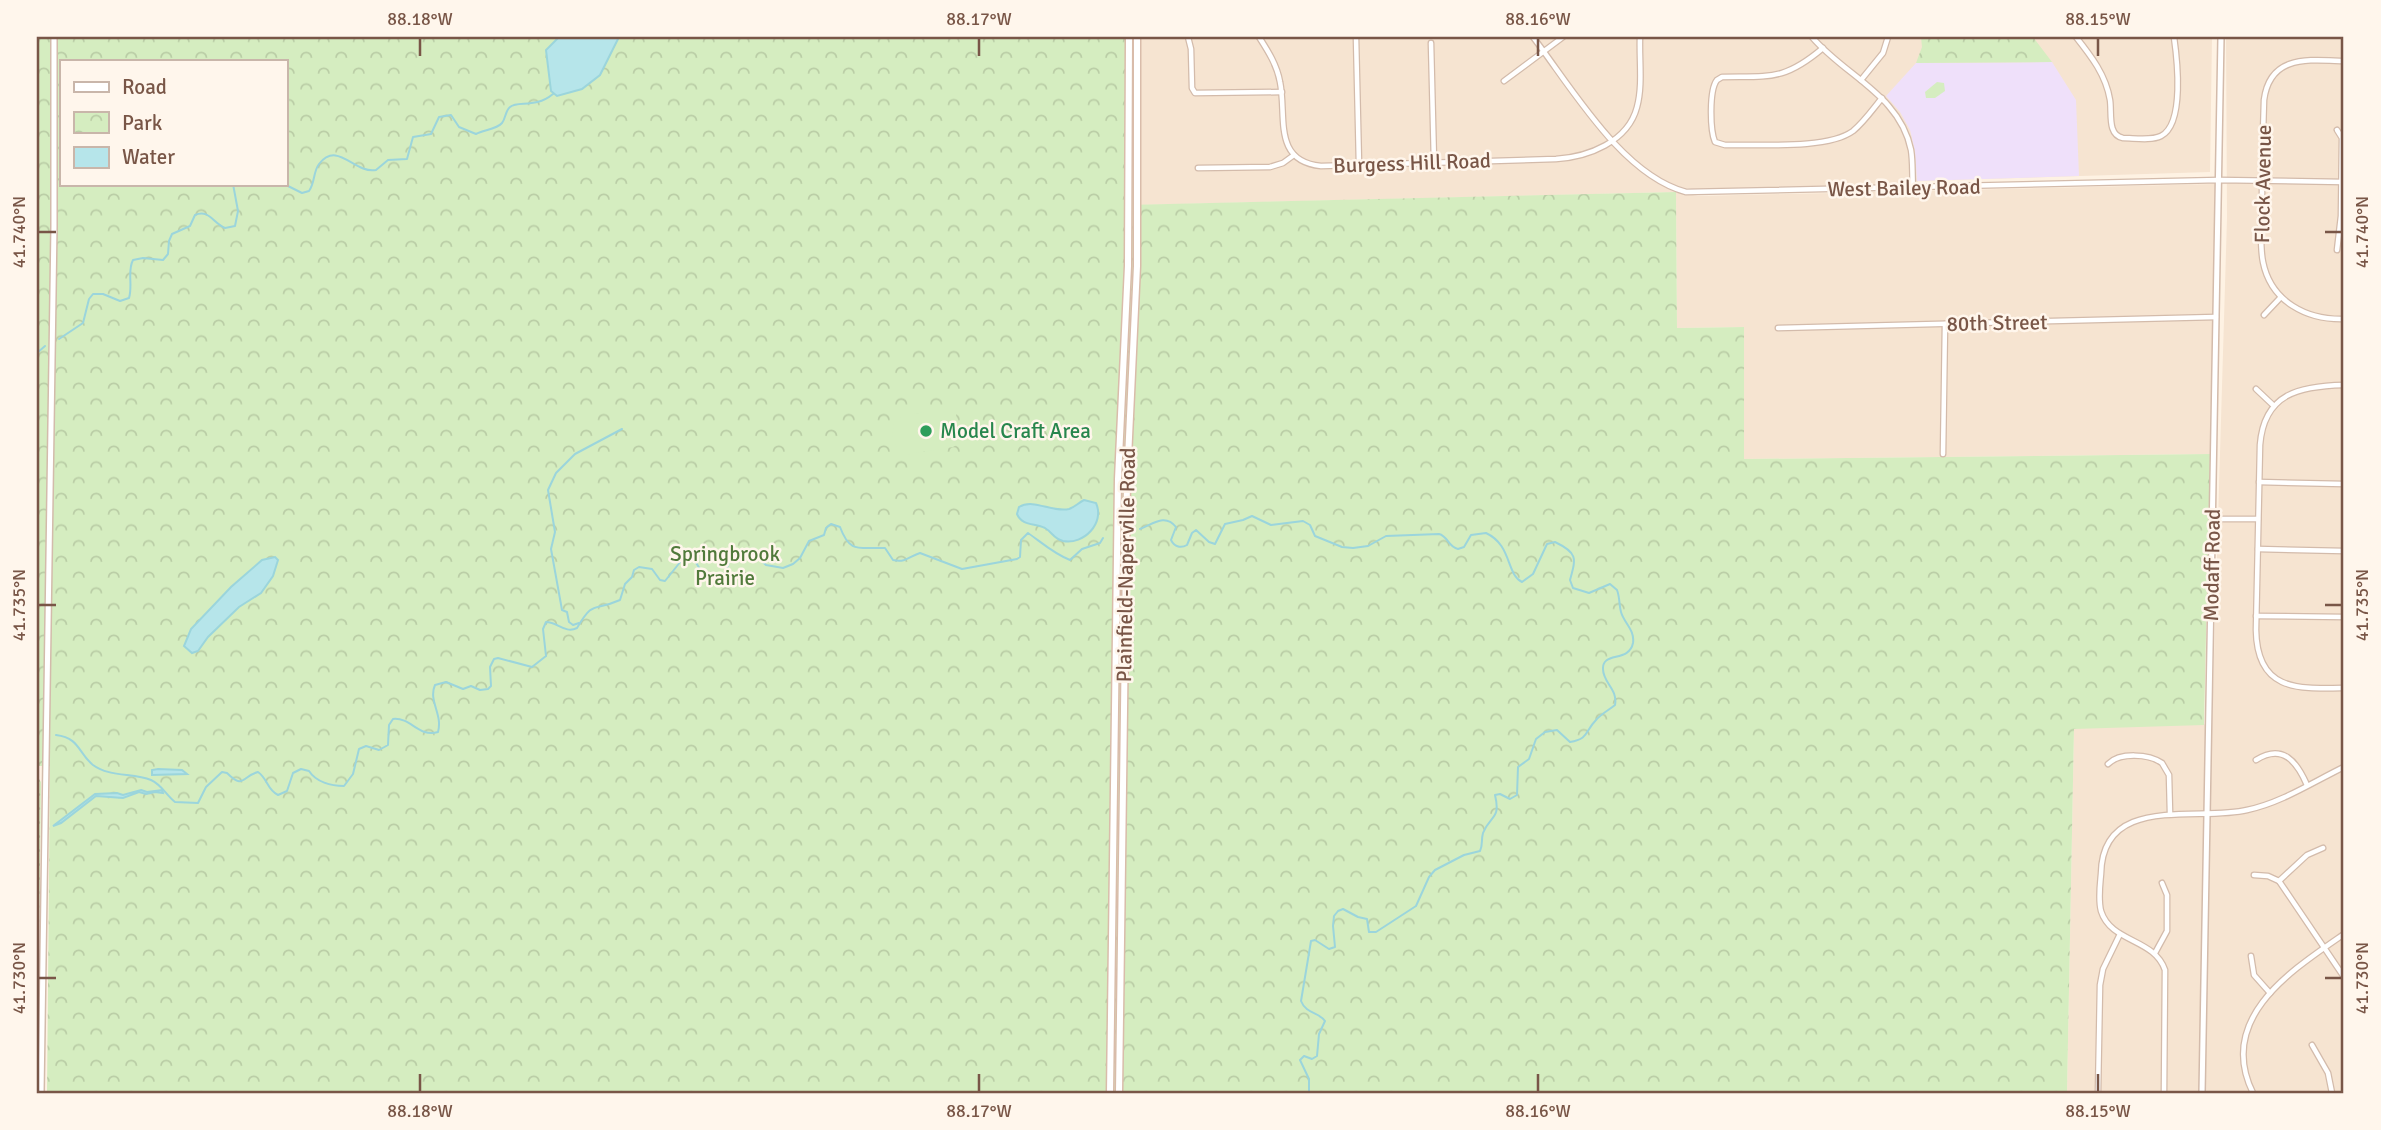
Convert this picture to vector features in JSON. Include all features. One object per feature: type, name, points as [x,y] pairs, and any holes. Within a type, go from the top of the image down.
[{"type":"main road","name":"Plainfield-Naperville Road","points":[[1110,1093],[1118,479],[1128,276],[1129,37]]},
{"type":"main road","name":"Plainfield-Naperville Road","points":[[1119,1093],[1127,480],[1137,286],[1138,37]]},
{"type":"street","points":[[41,1093],[54,226],[54,37]]},
{"type":"street","points":[[1188,37],[1192,88],[1195,93],[1282,92]]},
{"type":"street","points":[[1198,168],[1276,166],[1294,155],[1284,137],[1282,92],[1275,65],[1259,37]]},
{"type":"street","points":[[1356,37],[1359,165]]},
{"type":"street","name":"West Bailey Road","points":[[1533,37],[1612,141],[1630,160],[1667,186],[1686,192],[2219,180],[2343,182]]},
{"type":"street","points":[[1504,82],[1563,37]]},
{"type":"street","points":[[1612,141],[1627,128],[1637,109],[1640,37]]},
{"type":"street","points":[[1812,37],[1894,111],[1908,136],[1912,155],[1913,188]]},
{"type":"street","points":[[1861,80],[1883,53],[1888,37]]},
{"type":"street","points":[[2076,37],[2102,75],[2110,101],[2115,136],[2155,138],[2171,124],[2178,90],[2174,37]]},
{"type":"street","name":"Modaff Road","points":[[2202,1093],[2221,37]]},
{"type":"street","points":[[1431,43],[1434,162]]},
{"type":"street","points":[[1823,48],[1799,67],[1786,73],[1722,77],[1717,80],[1712,93],[1712,134],[1715,142],[1725,145],[1836,140],[1857,127],[1881,98]]},
{"type":"street","name":"Flock Avenue","points":[[2281,297],[2272,285],[2263,264],[2264,100],[2268,82],[2280,68],[2295,61],[2344,61]]},
{"type":"street","points":[[2337,130],[2342,138],[2343,182],[2337,250]]},
{"type":"street","name":"Burgess Hill Road","points":[[1294,155],[1313,165],[1566,159],[1592,152],[1612,141]]},
{"type":"street","points":[[2264,315],[2281,297],[2305,313],[2326,319],[2344,319]]},
{"type":"street","name":"80th Street","points":[[1777,328],[2216,317]]},
{"type":"street","points":[[1943,454],[1945,324]]},
{"type":"street","points":[[2344,385],[2301,389],[2284,398],[2274,406],[2261,432],[2256,616],[2258,650],[2263,663],[2274,677],[2295,687],[2344,688]]},
{"type":"street","points":[[2256,389],[2274,406]]},
{"type":"street","points":[[2259,482],[2344,484]]},
{"type":"street","points":[[2213,519],[2258,519]]},
{"type":"street","points":[[2258,549],[2344,551]]},
{"type":"street","points":[[2256,616],[2344,617]]},
{"type":"street","points":[[2256,760],[2267,755],[2284,755],[2297,765],[2306,785]]},
{"type":"street","points":[[2108,764],[2120,757],[2148,757],[2162,763],[2169,775],[2170,813]]},
{"type":"street","points":[[2164,1093],[2164,965],[2155,953],[2120,934],[2106,921],[2100,906],[2104,850],[2112,837],[2125,827],[2151,816],[2170,813],[2236,813],[2254,809],[2344,767]]},
{"type":"street","points":[[37,769],[46,769]]},
{"type":"street","points":[[2279,881],[2307,856],[2323,848]]},
{"type":"street","points":[[2255,875],[2268,876],[2279,881],[2344,976]]},
{"type":"street","points":[[2155,953],[2167,931],[2167,895],[2162,883]]},
{"type":"street","points":[[2098,1093],[2100,985],[2103,969],[2120,934]]},
{"type":"street","points":[[2253,1093],[2244,1063],[2245,1037],[2255,1012],[2298,966],[2344,934]]},
{"type":"street","points":[[2251,956],[2254,975],[2270,993]]},
{"type":"street","points":[[2312,1045],[2328,1073],[2332,1093]]},
{"type":"shaded area","points":[[1141,37],[2212,37],[2210,172],[1918,181],[1917,184],[1692,189],[1675,186],[1677,192],[1698,196],[2215,184],[2210,454],[1744,459],[1744,327],[1677,328],[1676,192],[1141,205]]},
{"type":"shaded area","points":[[2226,37],[2344,37],[2344,1093],[2067,1093],[2074,728],[2212,724],[2227,218]]},
{"type":"shaded area","points":[[2052,62],[2076,100],[2079,176],[1917,181],[1910,130],[1900,112],[1886,96],[1916,63]]},
{"type":"green space","name":"Springbrook Prairie","points":[[37,37],[1126,37],[1126,205],[1676,192],[1677,328],[1744,327],[1744,459],[2210,454],[2204,725],[2074,729],[2067,1093],[47,1093],[50,766],[37,766]]},
{"type":"green space","points":[[1134,37],[1135,254],[1131,254]]},
{"type":"green space","points":[[1921,37],[2033,37],[2052,62],[1916,63],[1922,47]]},
{"type":"green space","points":[[1937,82],[1944,83],[1945,91],[1935,98],[1926,98],[1925,92]]},
{"type":"green space","name":"Model Craft Area","points":[[937,407],[957,407],[960,443],[953,447],[904,455],[900,453],[892,438],[894,422],[903,416],[935,410]]},
{"type":"green space","points":[[37,776],[41,788],[37,1093]]},
{"type":"water","points":[[559,37],[619,37],[600,75],[582,89],[557,96],[551,91],[546,50]]},
{"type":"water","points":[[1084,500],[1096,503],[1098,518],[1091,531],[1078,540],[1060,540],[1045,528],[1025,522],[1017,514],[1019,507],[1025,505],[1063,510]]},
{"type":"water","points":[[275,557],[278,560],[273,576],[261,593],[239,607],[208,637],[198,651],[192,653],[184,646],[191,629],[231,587],[262,560]]},
{"type":"water","points":[[152,770],[182,770],[187,774],[152,775]]},
{"type":"water","points":[[141,790],[162,790],[163,793],[139,792],[123,798],[96,796],[61,823],[53,826],[95,794],[123,795]]},
{"type":"waterway","points":[[287,186],[302,193],[309,191],[319,164],[333,155],[368,170],[376,170],[388,160],[407,159],[413,137],[431,134],[439,117],[451,115],[459,127],[476,134],[500,125],[513,105],[534,103],[553,94]]},
{"type":"waterway","points":[[59,339],[83,323],[89,299],[93,294],[103,294],[120,301],[129,298],[133,260],[163,260],[168,254],[172,234],[190,226],[195,215],[207,215],[225,228],[235,226],[238,211],[233,186]]},
{"type":"waterway","points":[[37,353],[45,346]]},
{"type":"waterway","points":[[579,623],[573,625],[569,622],[567,612],[562,610],[551,549],[555,532],[548,490],[556,473],[575,454],[622,429]]},
{"type":"waterway","points":[[1140,529],[1159,521],[1168,521],[1176,527],[1171,540],[1180,547],[1187,545],[1196,530],[1215,544],[1225,524],[1252,516],[1271,525],[1303,521],[1310,525],[1315,536],[1342,547],[1353,548],[1368,546],[1386,536],[1439,534],[1458,549],[1464,547],[1471,535],[1486,533],[1500,545],[1513,573],[1522,582],[1533,574],[1547,544],[1555,542],[1568,549],[1573,557],[1570,580],[1573,588],[1589,593],[1610,584],[1617,590],[1621,612],[1632,634],[1631,649],[1604,664],[1605,678],[1614,695],[1615,705],[1598,718],[1581,739],[1570,742],[1557,730],[1545,732],[1536,739],[1529,759],[1518,767],[1517,795],[1510,799],[1500,794],[1495,795],[1496,813],[1483,833],[1480,851],[1464,855],[1435,870],[1416,906],[1376,932],[1369,932],[1367,919],[1343,909],[1334,916],[1335,947],[1329,949],[1315,940],[1311,941],[1301,1001],[1306,1008],[1325,1021],[1319,1034],[1317,1056],[1312,1059],[1304,1056],[1300,1060],[1309,1079],[1309,1093]]},
{"type":"waterway","points":[[56,735],[70,739],[99,769],[151,780],[175,802],[198,803],[206,787],[222,772],[237,781],[258,772],[278,795],[287,791],[293,773],[301,769],[309,771],[324,783],[344,786],[353,774],[359,749],[366,746],[379,750],[388,745],[389,725],[393,719],[405,721],[425,732],[438,732],[439,719],[433,697],[435,685],[446,682],[463,689],[471,686],[480,690],[488,689],[491,686],[490,667],[494,659],[498,658],[532,667],[546,656],[543,629],[546,622],[569,630],[577,628],[591,610],[620,600],[625,584],[639,567],[652,569],[660,580],[665,581],[681,561],[688,557],[695,561],[703,574],[721,577],[735,554],[755,555],[766,565],[783,568],[800,558],[809,541],[824,535],[831,524],[840,527],[852,545],[885,548],[893,560],[905,560],[920,553],[962,569],[1017,559],[1020,557],[1021,540],[1028,533],[1070,560],[1082,549],[1100,543],[1103,538]]},
{"type":"place","name":"Model Craft Area","points":[[926,431]]}]
